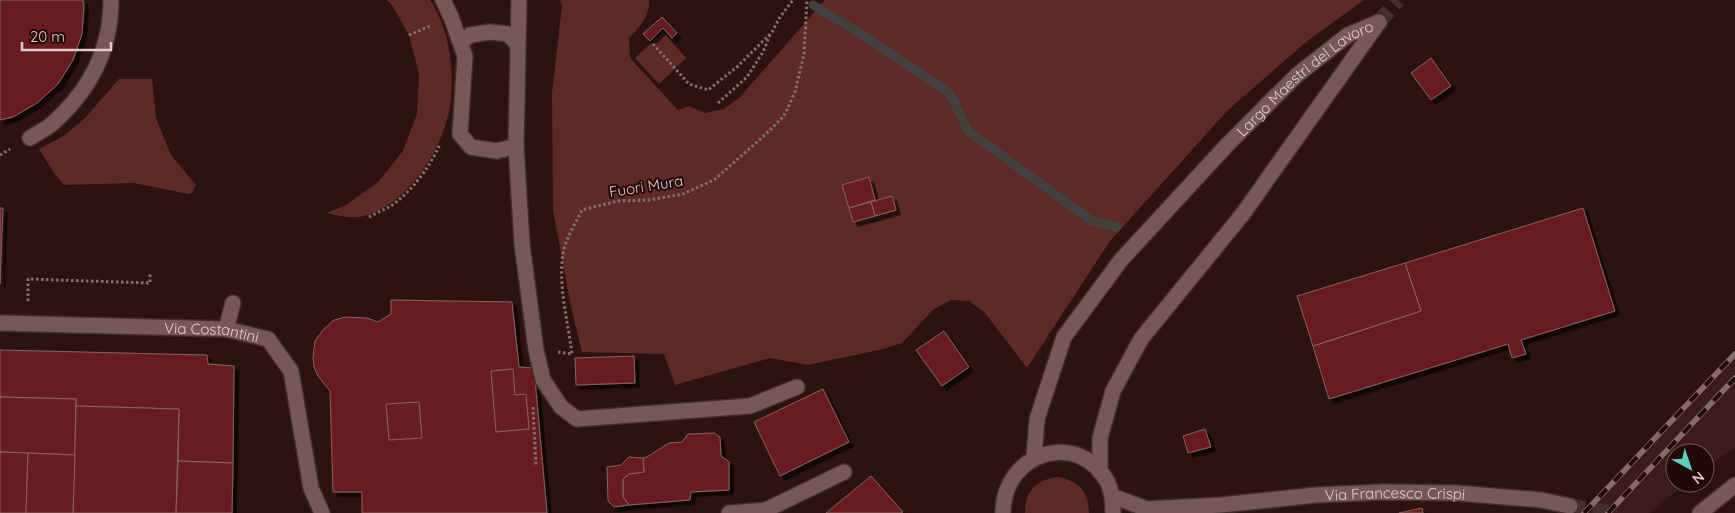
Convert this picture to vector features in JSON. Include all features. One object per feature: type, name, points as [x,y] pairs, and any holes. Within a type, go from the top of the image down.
[{"type":"street","points":[[30,138],[52,124],[72,103],[91,78],[104,51],[111,21],[111,0]]},
{"type":"street","points":[[443,0],[452,17],[465,56],[460,134],[471,147],[497,151],[516,146]]},
{"type":"street","points":[[519,0],[516,146],[522,244],[536,350],[543,380],[561,407],[577,419],[750,406],[797,387]]},
{"type":"street","name":"Largo Maestri del Lavoro","points":[[1034,458],[1037,419],[1064,337],[1121,260],[1226,145],[1297,75],[1348,35],[1379,22],[1242,215],[1141,339],[1113,391],[1100,438],[1100,472]]},
{"type":"street","points":[[461,43],[470,35],[490,32],[508,34],[518,45]]},
{"type":"street","points":[[226,329],[233,303]]},
{"type":"street","name":"Via Costantini","points":[[0,323],[226,329],[268,339],[291,371],[311,488],[322,513]]},
{"type":"street","name":"Largo Maestri del Lavoro","points":[[1003,513],[1005,492],[1012,478],[1022,466],[1034,458],[1058,452],[1086,460],[1100,472],[1108,484],[1112,496],[1113,513]]},
{"type":"street","points":[[729,513],[766,510],[844,472]]},
{"type":"street","points":[[1700,513],[1735,485]]},
{"type":"street","name":"Via Francesco Crispi","points":[[1112,496],[1147,509],[1221,505],[1316,495],[1383,492],[1457,493],[1541,500],[1570,506]]},
{"type":"street","name":"Via Francesco Crispi","points":[[1198,513],[1221,505]]},
{"type":"path","points":[[718,103],[747,77],[763,52],[780,16],[794,0]]},
{"type":"path","name":"Fuori Mura","points":[[536,350],[572,354],[562,283],[563,253],[570,233],[582,210],[618,201],[649,200],[684,194],[714,180],[784,116],[796,92],[804,54],[808,0]]},
{"type":"path","points":[[653,44],[689,84],[708,90],[737,67],[772,32]]},
{"type":"path","points":[[369,217],[390,206],[409,190],[425,170],[441,141]]},
{"type":"path","points":[[28,324],[28,279],[150,283],[150,272]]},
{"type":"shaded area","points":[[387,0],[430,0],[436,11],[446,35],[451,60],[452,86],[448,116],[435,151],[413,183],[399,197],[384,208],[368,215],[358,217],[337,216],[327,213],[346,205],[378,182],[403,151],[417,114],[419,74],[409,35],[392,5]]},
{"type":"shaded area","points":[[560,0],[649,0],[646,16],[629,38],[630,58],[678,110],[689,106],[705,113],[724,109],[739,98],[825,0],[1364,0],[1306,42],[1227,111],[1110,241],[1027,368],[985,313],[969,301],[951,300],[934,309],[902,343],[883,349],[808,365],[770,358],[675,385],[664,354],[582,352],[570,302],[553,210],[552,93],[562,6]]},
{"type":"shaded area","points":[[663,32],[686,58],[659,84],[635,58]]},
{"type":"shaded area","points":[[119,79],[152,79],[156,118],[171,155],[196,185],[192,193],[188,194],[134,183],[64,185],[54,173],[39,149],[65,135],[86,117]]},
{"type":"shaded area","points":[[1735,350],[1735,448],[1715,461],[1715,443],[1665,443],[1665,493],[1674,493],[1650,513],[1588,513]]},
{"type":"shaded area","points":[[1059,477],[1072,482],[1082,489],[1087,499],[1089,513],[1025,513],[1027,498],[1034,487],[1045,480]]},
{"type":"building","points":[[0,0],[83,0],[84,6],[82,34],[73,60],[58,84],[37,103],[13,117],[0,120]]},
{"type":"building","points":[[662,17],[677,33],[672,38],[663,28],[650,41],[643,34]]},
{"type":"building","points":[[1431,58],[1451,86],[1431,100],[1411,73]]},
{"type":"building","points":[[869,177],[875,200],[849,208],[842,185]]},
{"type":"building","points":[[892,196],[896,210],[875,216],[871,202]]},
{"type":"building","points":[[871,202],[875,216],[853,222],[849,208]]},
{"type":"building","points":[[0,208],[3,208],[0,284]]},
{"type":"building","points":[[1583,208],[1615,311],[1521,340],[1526,354],[1512,358],[1508,344],[1329,399],[1313,346],[1421,311],[1405,263]]},
{"type":"building","points":[[1405,263],[1421,311],[1313,346],[1297,296]]},
{"type":"building","points":[[391,300],[512,302],[519,367],[534,368],[547,513],[362,513],[362,492],[333,492],[330,391],[318,376],[314,367],[315,341],[334,320],[346,317],[367,318],[378,322],[391,314]]},
{"type":"building","points":[[944,331],[969,367],[942,386],[916,350]]},
{"type":"building","points":[[0,350],[207,355],[208,364],[234,366],[233,463],[178,461],[179,409],[76,406],[76,399],[0,397]]},
{"type":"building","points":[[634,356],[635,383],[576,385],[575,358]]},
{"type":"building","points":[[513,369],[515,395],[526,394],[529,429],[496,432],[491,371]]},
{"type":"building","points":[[823,389],[849,442],[780,476],[754,422]]},
{"type":"building","points":[[0,397],[76,399],[75,455],[0,452]]},
{"type":"building","points":[[419,402],[422,438],[389,440],[386,404]]},
{"type":"building","points":[[76,406],[179,409],[176,513],[73,513]]},
{"type":"building","points":[[1205,429],[1211,447],[1188,453],[1183,436]]},
{"type":"building","points":[[714,433],[720,437],[721,456],[729,462],[729,490],[691,492],[690,500],[629,505],[623,497],[623,479],[629,474],[644,472],[643,458],[669,443],[682,442],[688,434]]},
{"type":"building","points":[[0,452],[28,453],[26,513],[0,513]]},
{"type":"building","points":[[28,453],[75,455],[73,513],[26,513]]},
{"type":"building","points":[[629,457],[643,458],[644,472],[629,474],[623,479],[623,497],[629,505],[614,507],[608,501],[607,467],[621,465]]},
{"type":"building","points":[[178,461],[233,463],[232,513],[176,513]]},
{"type":"building","points":[[871,476],[903,512],[826,513]]},
{"type":"building","points":[[1422,508],[1423,513],[1399,513]]},
{"type":"waterway","points":[[813,5],[861,34],[950,93],[968,131],[1092,221],[1117,227]]},
{"type":"tunnel","points":[[1379,22],[1398,0]]},
{"type":"tunnel","points":[[1570,506],[1614,513]]},
{"type":"railway","points":[[1584,513],[1735,354]]},
{"type":"railway","points":[[1608,513],[1735,378]]}]
